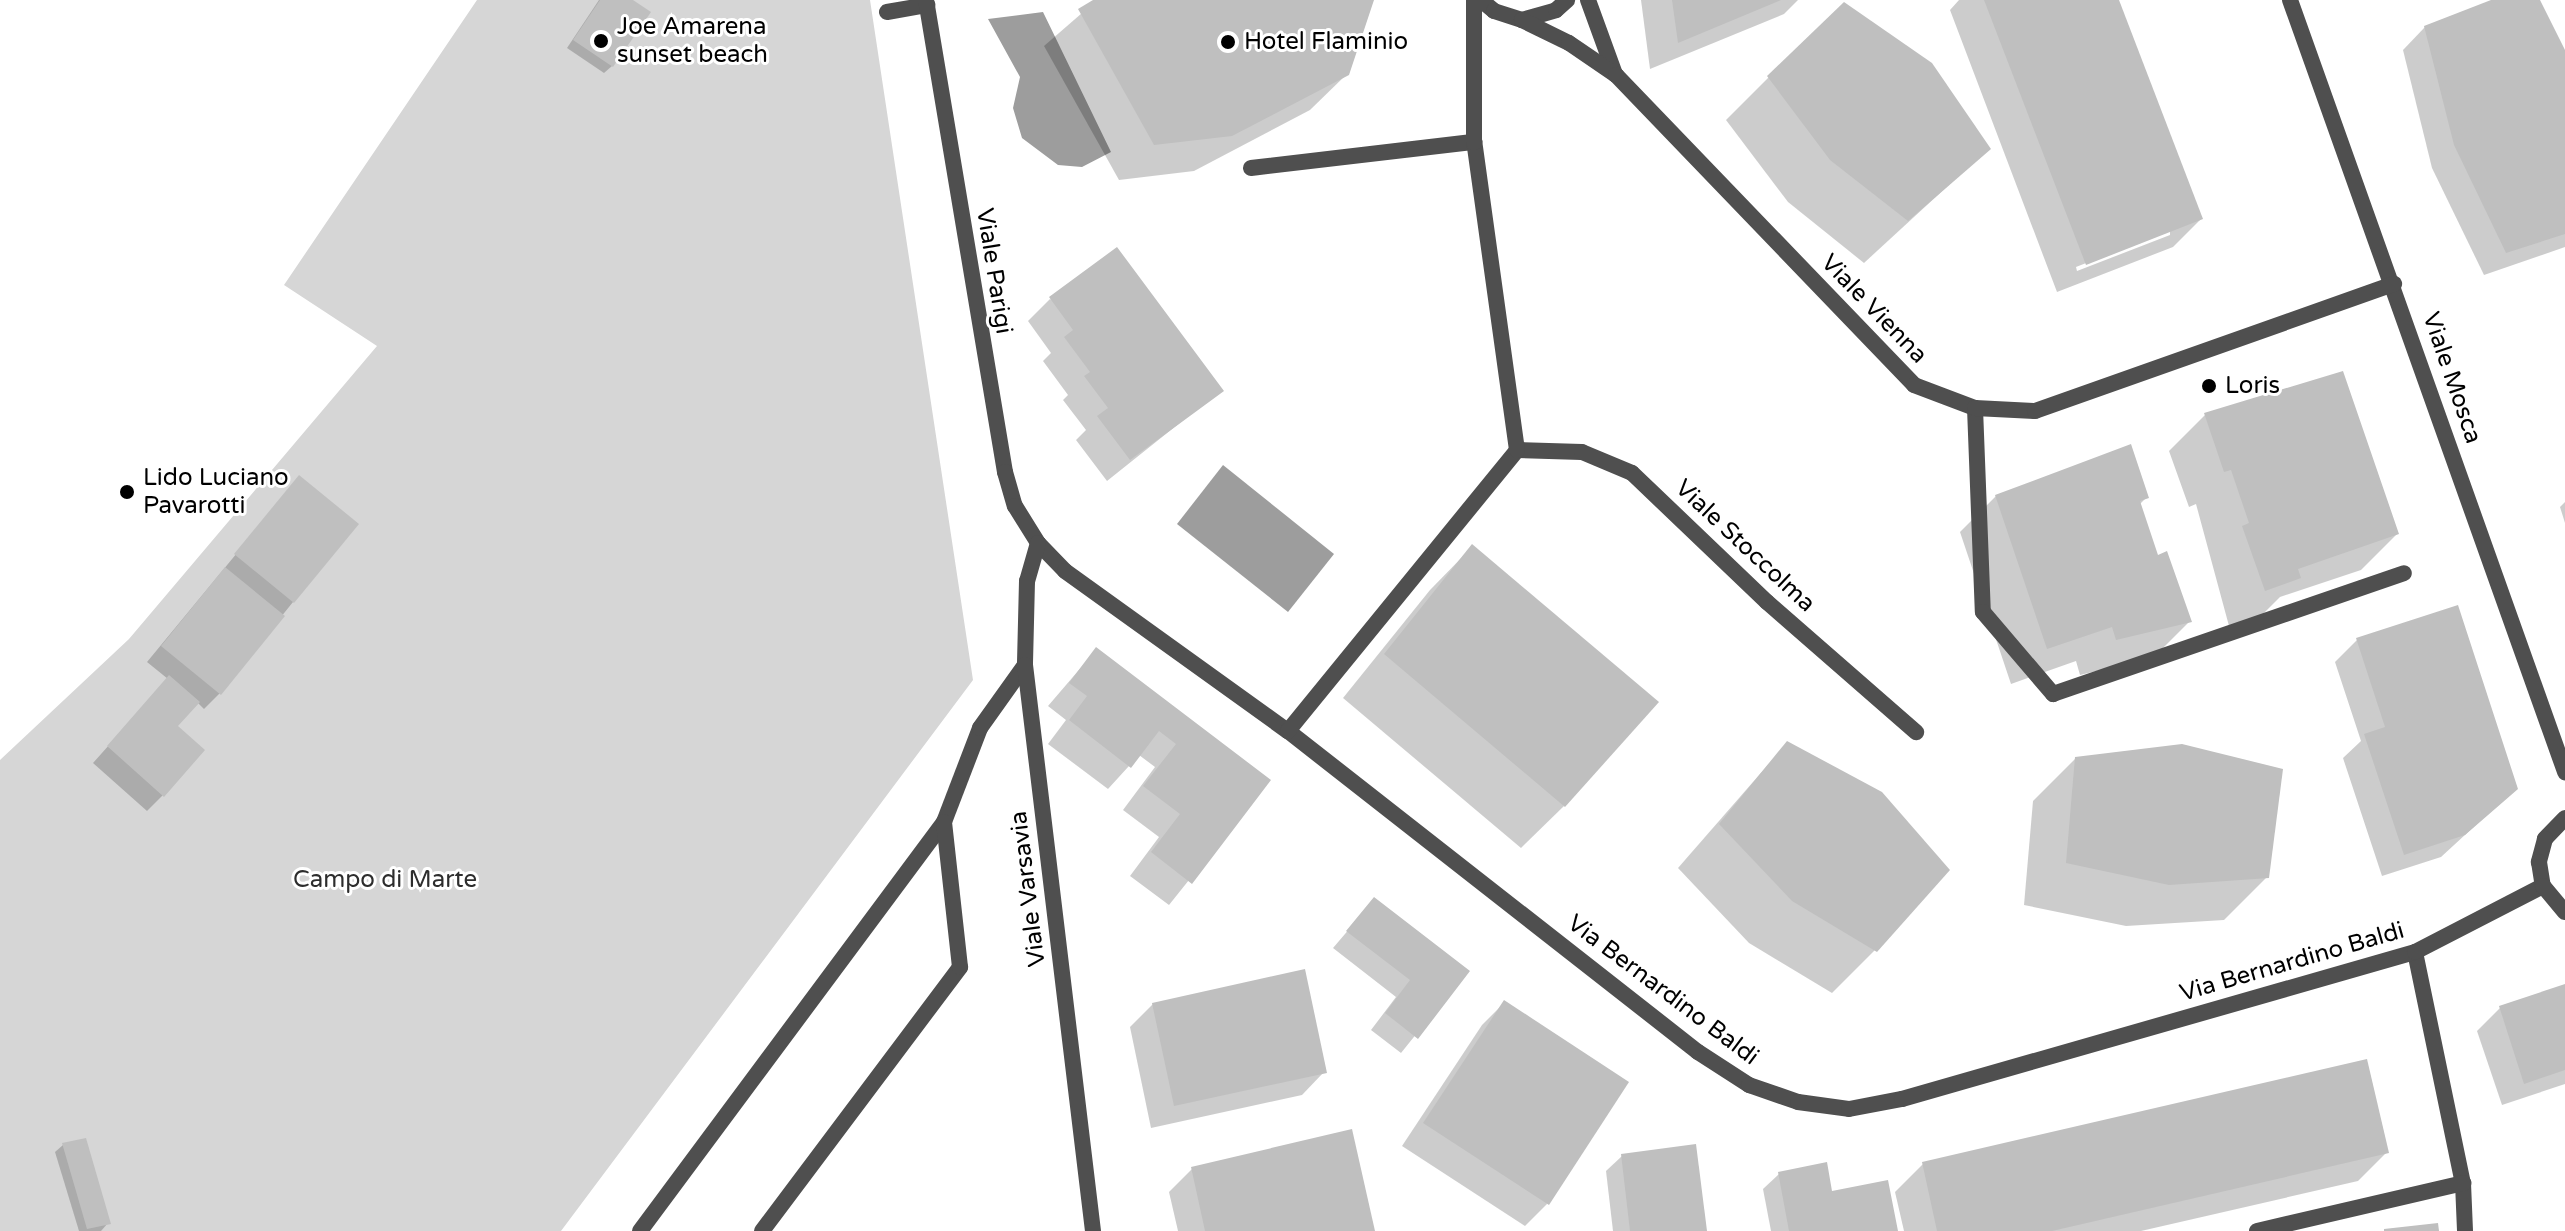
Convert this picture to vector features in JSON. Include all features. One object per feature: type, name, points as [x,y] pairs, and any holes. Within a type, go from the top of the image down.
[{"type":"street","points":[[1288,731],[1517,450],[1474,142],[1474,0]]},
{"type":"street","points":[[1481,0],[1494,11],[1522,20],[1569,43],[1616,75]]},
{"type":"street","points":[[1522,20],[1556,10],[1567,0]]},
{"type":"street","points":[[1588,0],[1616,75]]},
{"type":"street","name":"Viale Mosca","points":[[2290,0],[2394,284],[2565,772]]},
{"type":"street","points":[[887,12],[927,2]]},
{"type":"street","name":"Viale Parigi","points":[[927,2],[1005,472],[1015,506],[1038,543]]},
{"type":"street","name":"Viale Vienna","points":[[1616,75],[1914,385],[1975,408],[2035,411],[2394,284]]},
{"type":"street","points":[[1251,168],[1474,142]]},
{"type":"street","points":[[1975,408],[1983,612],[2053,694],[2404,573]]},
{"type":"street","name":"Viale Stoccolma","points":[[1517,450],[1582,452],[1632,473],[1767,602],[1916,732]]},
{"type":"street","name":"Viale Varsavia","points":[[1038,543],[1027,581],[1025,665],[1093,1231]]},
{"type":"street","name":"Via Bernardino Baldi","points":[[1038,543],[1065,571],[1288,731],[1698,1052],[1749,1085],[1798,1102],[1849,1109],[1902,1099],[2415,952],[2543,886]]},
{"type":"street","points":[[640,1231],[944,822],[980,728],[1025,665]]},
{"type":"street","points":[[2565,818],[2545,839],[2539,862],[2543,886],[2565,912]]},
{"type":"street","points":[[762,1231],[960,967],[944,822]]},
{"type":"street","points":[[2415,952],[2463,1183],[2465,1231]]},
{"type":"street","points":[[2257,1231],[2463,1183]]},
{"type":"green space","name":"Campo di Marte","points":[[477,0],[870,0],[973,680],[561,1231],[0,1231],[0,760],[129,639],[377,346],[284,285]]},
{"type":"shaded area","points":[[1043,12],[1111,152],[1082,167],[1058,165],[1022,138],[1013,108],[1020,77],[988,19]]},
{"type":"shaded area","points":[[1223,465],[1334,554],[1288,612],[1177,524]]},
{"type":"building","points":[[600,0],[633,0],[651,12],[613,67],[573,40]]},
{"type":"building","name":"Hotel Flaminio","points":[[1093,0],[1374,0],[1349,75],[1232,136],[1154,145],[1078,9]]},
{"type":"building","points":[[1672,0],[1781,0],[1678,43]]},
{"type":"building","points":[[1984,0],[2119,0],[2203,219],[2086,265]]},
{"type":"building","points":[[2491,0],[2540,0],[2565,50],[2565,234],[2506,253],[2454,145],[2424,26]]},
{"type":"building","points":[[1844,2],[1932,63],[1991,149],[1908,221],[1830,160],[1767,76]]},
{"type":"building","points":[[1117,247],[1224,391],[1130,460],[1097,416],[1108,408],[1084,376],[1090,372],[1064,337],[1073,330],[1049,297]]},
{"type":"building","points":[[2343,371],[2399,534],[2298,569],[2301,578],[2265,591],[2242,526],[2249,523],[2231,470],[2224,472],[2204,413]]},
{"type":"building","points":[[2131,444],[2149,498],[2140,501],[2158,555],[2167,551],[2192,622],[2116,640],[2112,627],[2047,649],[1995,495]]},
{"type":"building","points":[[299,475],[359,524],[294,603],[234,554]]},
{"type":"building","points":[[1472,544],[1659,702],[1565,807],[1384,654]]},
{"type":"building","points":[[225,567],[285,616],[221,695],[161,646]]},
{"type":"building","points":[[2458,605],[2518,789],[2465,835],[2404,855],[2364,734],[2385,727],[2356,638]]},
{"type":"building","points":[[1096,647],[1271,780],[1192,884],[1151,852],[1180,814],[1143,786],[1176,744],[1159,731],[1131,768],[1069,720],[1087,696],[1069,683]]},
{"type":"building","points":[[169,675],[200,702],[178,726],[205,750],[164,797],[107,746]]},
{"type":"building","points":[[1787,741],[1882,792],[1950,870],[1877,952],[1792,901],[1719,824]]},
{"type":"building","points":[[2182,744],[2283,769],[2269,878],[2169,885],[2066,863],[2075,757]]},
{"type":"building","points":[[1374,897],[1470,971],[1418,1039],[1385,1013],[1410,980],[1346,931]]},
{"type":"building","points":[[1305,969],[1327,1073],[1174,1106],[1152,1003]]},
{"type":"building","points":[[2565,984],[2565,1070],[2524,1084],[2499,1006]]},
{"type":"building","points":[[1504,1000],[1629,1082],[1549,1205],[1423,1123]]},
{"type":"building","points":[[2367,1059],[2389,1153],[2052,1231],[1937,1231],[1922,1162]]},
{"type":"building","points":[[1352,1129],[1375,1231],[1205,1231],[1191,1167]]},
{"type":"building","points":[[86,1138],[111,1224],[87,1229],[62,1143]]},
{"type":"building","points":[[1696,1144],[1707,1231],[1630,1231],[1621,1154]]},
{"type":"building","points":[[1827,1162],[1832,1191],[1888,1180],[1898,1231],[1789,1231],[1778,1172]]},
{"type":"building","points":[[2438,1223],[2439,1231],[2384,1231],[2384,1229]]},
{"type":"place","name":"Joe Amarena sunset beach","points":[[601,41]]},
{"type":"place","name":"Hotel Flaminio","points":[[1228,42]]},
{"type":"place","name":"Loris","points":[[2209,386]]},
{"type":"place","name":"Lido Luciano Pavarotti","points":[[127,492]]}]
